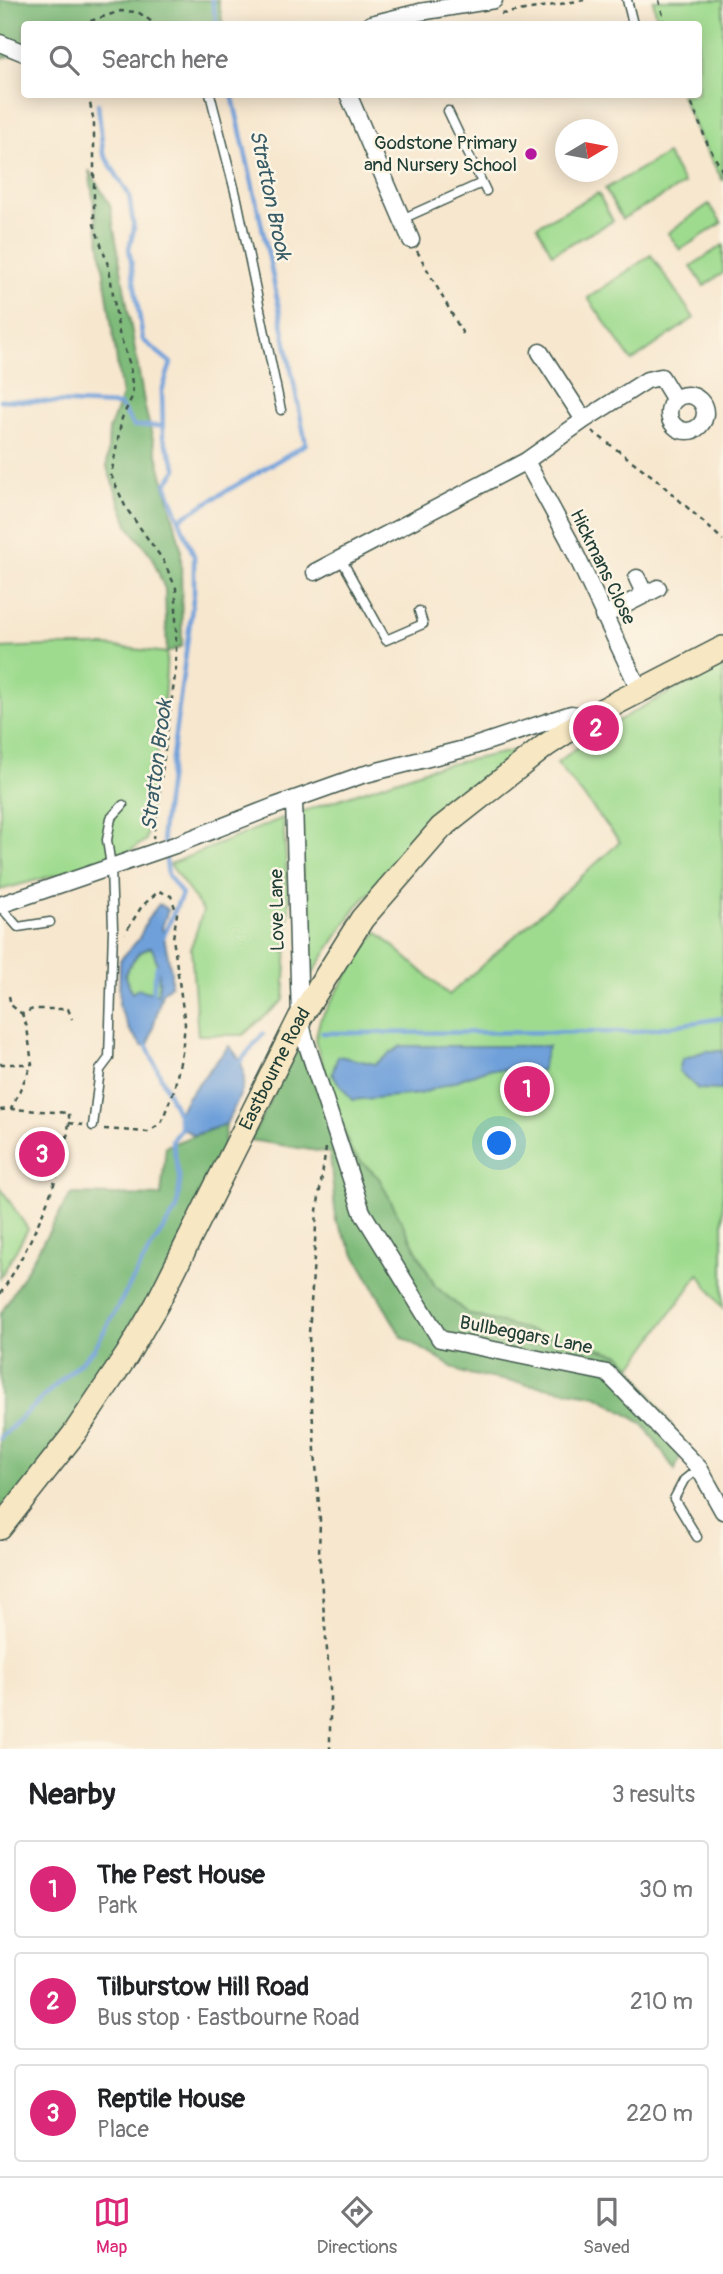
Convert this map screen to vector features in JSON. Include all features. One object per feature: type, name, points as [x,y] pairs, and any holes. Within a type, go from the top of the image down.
[{"type":"main road","name":"Eastbourne Road","points":[[0,1528],[74,1434],[145,1325],[300,1018],[362,919],[441,828],[545,746],[589,717],[723,648]]},
{"type":"street","points":[[378,21],[409,7],[457,15],[496,7]]},
{"type":"street","points":[[0,43],[21,51]]},
{"type":"street","points":[[350,98],[411,240]]},
{"type":"street","points":[[540,352],[584,420]]},
{"type":"street","points":[[315,572],[526,461],[647,380],[661,377],[675,400]]},
{"type":"street","name":"Hickmans Close","points":[[526,461],[569,540],[640,691]]},
{"type":"street","points":[[603,616],[651,591],[637,578]]},
{"type":"street","points":[[0,905],[362,775],[468,748],[571,714],[589,717]]},
{"type":"street","name":"Love Lane","points":[[295,800],[300,1018]]},
{"type":"street","name":"Bullbeggars Lane","points":[[300,1018],[362,1212],[440,1339],[607,1373],[699,1468],[723,1511]]},
{"type":"lane","points":[[627,0],[632,21]]},
{"type":"lane","points":[[211,98],[237,200],[281,410]]},
{"type":"lane","points":[[401,219],[484,187],[448,111]]},
{"type":"lane","points":[[340,557],[386,640],[423,624],[419,611]]},
{"type":"lane","points":[[93,1126],[100,1070],[109,1058],[112,903],[107,840],[111,818],[123,805]]},
{"type":"lane","points":[[100,907],[112,903]]},
{"type":"lane","points":[[0,905],[18,928],[50,922]]},
{"type":"lane","points":[[697,1537],[674,1499],[684,1480],[699,1468]]},
{"type":"path","points":[[496,7],[584,0]]},
{"type":"path","points":[[659,0],[664,21]]},
{"type":"path","points":[[90,21],[121,11],[138,12],[151,21]]},
{"type":"path","points":[[89,98],[94,122],[94,224],[109,268],[119,333],[130,365],[133,395],[122,418],[111,475],[126,508],[163,560],[177,593],[176,668],[155,817],[161,849]]},
{"type":"path","points":[[690,98],[708,145],[723,172]]},
{"type":"path","points":[[411,240],[463,334]]},
{"type":"path","points":[[584,420],[588,428],[656,479],[723,540]]},
{"type":"path","points":[[69,1123],[106,1130],[148,1132],[161,1123],[174,1090],[185,1024],[173,938],[177,914],[171,896],[159,891],[142,906],[123,936]]},
{"type":"path","points":[[9,996],[10,1005],[22,1014],[27,1027],[32,1063],[11,1109]]},
{"type":"path","points":[[22,1014],[33,1009],[68,1009],[72,1019]]},
{"type":"path","points":[[0,1063],[32,1063]]},
{"type":"path","points":[[0,1110],[69,1113],[61,1162],[37,1229],[0,1294]]},
{"type":"path","points":[[326,1148],[317,1212],[309,1334],[320,1520],[319,1555],[330,1686],[330,1749]]},
{"type":"green space","points":[[0,0],[218,0],[222,21],[21,21],[21,54],[0,58]]},
{"type":"green space","points":[[653,0],[723,0],[723,181],[699,137],[682,98],[702,98],[702,21],[657,21]]},
{"type":"green space","points":[[667,154],[684,184],[622,219],[605,189]]},
{"type":"green space","points":[[89,170],[110,205],[145,408],[181,548],[182,646],[167,653],[165,589],[151,555],[129,527],[107,467],[109,430],[122,396]]},
{"type":"green space","points":[[598,193],[613,221],[552,254],[537,226]]},
{"type":"green space","points":[[709,204],[722,223],[680,250],[668,233]]},
{"type":"green space","points":[[723,245],[723,273],[704,286],[691,266]]},
{"type":"green space","points":[[651,255],[694,318],[632,361],[588,298]]},
{"type":"green space","points":[[107,646],[167,653],[164,700],[146,840],[120,858],[0,890],[0,648]]},
{"type":"green space","points":[[723,665],[723,1309],[699,1274],[632,1367],[621,1355],[468,1314],[435,1286],[379,1178],[351,1152],[315,1040],[320,1020],[356,960],[377,932],[449,995],[620,842],[557,763],[596,734]]},
{"type":"green space","points":[[517,750],[436,824],[357,906],[308,980],[304,969],[301,812],[431,768]]},
{"type":"green space","points":[[283,818],[289,903],[284,1000],[243,1035],[198,1035],[191,948],[203,911],[170,864]]},
{"type":"green space","points":[[151,947],[158,970],[157,994],[132,994],[125,974],[135,958]]},
{"type":"green space","points":[[300,1043],[351,1152],[379,1178],[435,1286],[468,1314],[621,1355],[632,1367],[684,1445],[675,1470],[643,1424],[597,1396],[462,1373],[401,1336],[336,1221],[330,1153],[250,1140]]},
{"type":"green space","points":[[226,1124],[221,1174],[185,1250],[0,1528],[0,1315],[71,1194],[161,1196],[166,1146]]},
{"type":"green space","points":[[0,1187],[28,1229],[0,1278]]},
{"type":"water","points":[[159,904],[168,910],[162,927],[171,971],[171,985],[162,993],[149,1043],[142,1046],[129,1029],[119,1006],[120,960],[139,939],[147,920]],"holes":[[[151,947],[159,977],[157,994],[138,989],[132,993],[125,974],[138,954]]]},
{"type":"water","points":[[229,1046],[242,1066],[244,1075],[240,1094],[226,1124],[194,1135],[181,1128],[178,1114],[188,1096]]},
{"type":"water","points":[[401,1046],[548,1046],[541,1071],[488,1069],[420,1094],[352,1100],[332,1074],[338,1056],[375,1064]]},
{"type":"water","points":[[705,1051],[723,1051],[722,1090],[698,1089],[679,1071],[682,1059]]},
{"type":"waterway","name":"Stratton Brook","points":[[212,0],[216,21]]},
{"type":"waterway","name":"Stratton Brook","points":[[164,844],[162,832],[194,592],[194,556],[179,519],[306,444],[269,258],[233,98]]},
{"type":"waterway","points":[[98,104],[103,153],[129,195],[134,229],[129,248],[143,340],[171,363],[162,391],[163,437],[177,469],[166,484],[179,519]]},
{"type":"waterway","points":[[1,400],[120,405],[134,426],[163,426]]},
{"type":"waterway","name":"Stratton Brook","points":[[163,937],[182,894],[168,875],[165,853]]},
{"type":"waterway","name":"Stratton Brook","points":[[152,996],[157,966]]},
{"type":"waterway","points":[[322,1033],[633,1032],[723,1018]]},
{"type":"waterway","points":[[238,1064],[263,1034]]},
{"type":"waterway","name":"Stratton Brook","points":[[145,1042],[178,1114],[181,1128]]},
{"type":"waterway","name":"Stratton Brook","points":[[0,1438],[94,1349],[150,1249],[177,1209],[180,1181],[172,1140],[181,1128]]},
{"type":"place","name":"Godstone Primary and Nursery School","points":[[531,154]]},
{"type":"place","name":"Tilburstow Hill Road","points":[[596,728]]},
{"type":"place","name":"The Pest House","points":[[527,1089]]},
{"type":"place","name":"Reptile House","points":[[42,1154]]}]
